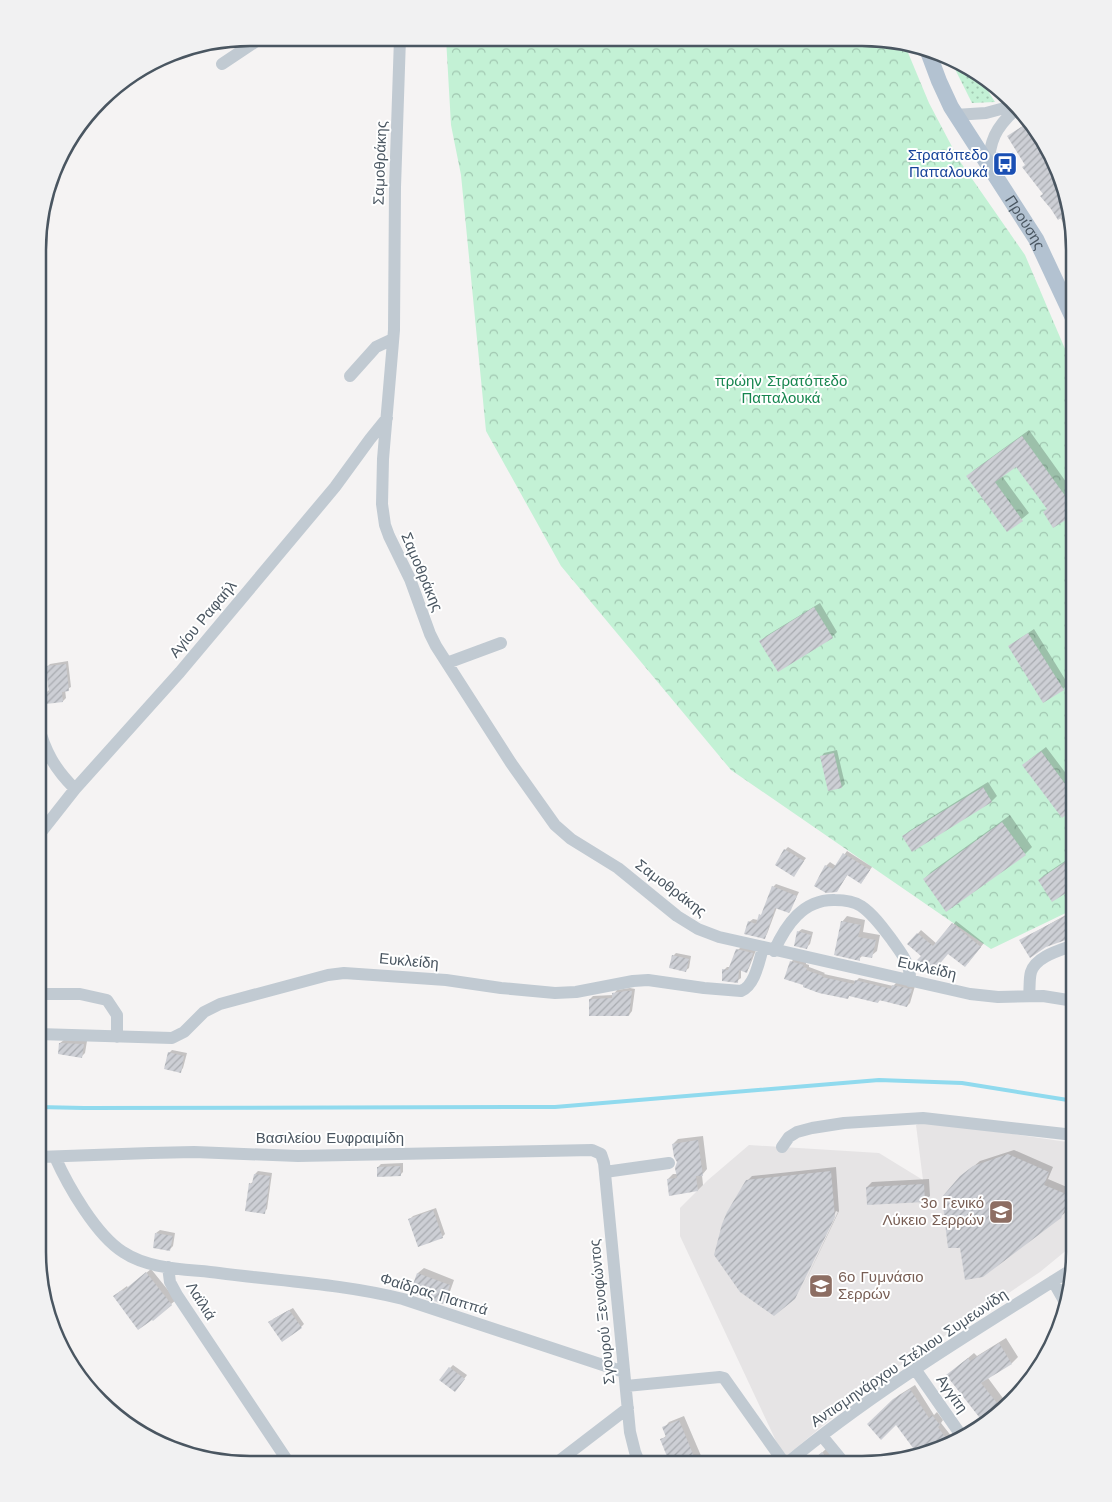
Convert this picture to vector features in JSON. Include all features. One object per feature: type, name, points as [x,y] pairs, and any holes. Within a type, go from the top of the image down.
[{"type":"main road","name":"Προύσης","points":[[930,58],[938,81],[955,115],[1036,240],[1066,303]]},
{"type":"street","points":[[222,64],[249,46]]},
{"type":"street","name":"Σαμοθράκης","points":[[400,46],[393,339],[388,418],[383,459],[382,504],[385,525],[412,585],[430,634],[511,763],[560,830],[612,864],[677,916],[698,929],[719,937],[768,949]]},
{"type":"street","points":[[955,115],[986,113],[1007,107]]},
{"type":"street","points":[[988,167],[989,153],[995,132],[1012,113]]},
{"type":"street","points":[[350,376],[376,347],[393,339]]},
{"type":"street","name":"Αγίου Ραφαήλ","points":[[46,826],[75,789],[180,672],[336,487],[361,451],[388,418]]},
{"type":"street","points":[[361,451],[383,459]]},
{"type":"street","points":[[447,663],[501,644]]},
{"type":"street","points":[[46,748],[56,769],[75,789]]},
{"type":"street","points":[[768,949],[798,914],[811,904],[825,900],[852,902],[867,910],[889,935],[908,965],[910,981]]},
{"type":"street","points":[[1029,996],[1031,972],[1034,965],[1066,948]]},
{"type":"street","name":"Ευκλείδη","points":[[46,1034],[176,1037],[184,1032],[204,1012],[220,1004],[335,973],[363,973],[446,980],[555,993],[576,992],[648,980],[741,991],[746,988],[753,978],[768,949],[976,995],[998,997],[1029,996],[1066,1000]]},
{"type":"street","points":[[46,994],[80,994],[107,1000],[116,1015],[117,1037]]},
{"type":"street","points":[[782,1147],[789,1137],[797,1132],[812,1128],[844,1123],[923,1118],[1066,1135]]},
{"type":"street","name":"Βασιλείου Ευφραιμίδη","points":[[46,1157],[194,1152],[307,1156],[592,1150],[602,1155]]},
{"type":"street","name":"Σγουρού Ξενοφώντος","points":[[602,1155],[631,1437],[637,1456]]},
{"type":"street","points":[[55,1157],[64,1176],[94,1223],[112,1243],[137,1259],[168,1267]]},
{"type":"street","points":[[605,1172],[669,1163]]},
{"type":"street","name":"Φαίδρας Παππά","points":[[168,1267],[343,1287],[382,1294],[403,1299],[624,1372]]},
{"type":"street","name":"Λαϊλιά","points":[[168,1267],[170,1282],[178,1295],[284,1456]]},
{"type":"street","name":"Αντισμηνάρχου Στέλιου Συμεωνίδη","points":[[796,1456],[915,1369],[1064,1274]]},
{"type":"street","points":[[1053,1281],[1061,1295]]},
{"type":"street","name":"Αγγίτη","points":[[915,1369],[958,1431]]},
{"type":"street","points":[[626,1386],[724,1378],[779,1456]]},
{"type":"street","points":[[565,1456],[628,1408]]},
{"type":"street","points":[[822,1436],[839,1456]]},
{"type":"shaded area","name":"6ο Γυμνάσιο Σερρών","points":[[923,1122],[937,1123],[1066,1142],[1066,1251],[1040,1272],[877,1381],[786,1456],[783,1456],[680,1236],[680,1208],[708,1180],[749,1145],[879,1153],[923,1180],[916,1125]]},
{"type":"green space","name":"πρώην Στρατόπεδο Παπαλουκά","points":[[446,46],[862,46],[907,51],[929,103],[959,160],[1025,255],[1066,351],[1066,913],[991,949],[731,770],[561,566],[486,431],[461,175],[451,125]]},
{"type":"green space","points":[[955,69],[986,88],[995,102],[972,103]]},
{"type":"building","points":[[1024,126],[1045,160],[1059,197],[1063,217],[1058,220],[1040,196],[1043,194],[1022,167],[1025,165],[1007,136]]},
{"type":"building","points":[[1022,436],[1066,497],[1066,520],[1053,528],[1043,512],[1047,509],[1016,467],[995,482],[1023,521],[1007,532],[966,476]]},
{"type":"building","points":[[814,607],[833,638],[778,672],[759,641]]},
{"type":"building","points":[[1028,633],[1064,690],[1043,703],[1008,646]]},
{"type":"building","points":[[66,664],[69,691],[62,692],[63,702],[46,704],[46,693],[49,692],[46,666]]},
{"type":"building","points":[[1041,751],[1066,785],[1066,815],[1062,818],[1022,765]]},
{"type":"building","points":[[834,753],[842,788],[828,791],[820,756]]},
{"type":"building","points":[[983,787],[992,802],[912,852],[902,836]]},
{"type":"building","points":[[1002,822],[1026,855],[946,912],[923,879]]},
{"type":"building","points":[[784,849],[804,861],[794,877],[775,865]]},
{"type":"building","points":[[843,853],[870,870],[861,884],[847,875],[837,892],[826,893],[814,886],[825,865],[833,869]]},
{"type":"building","points":[[1066,861],[1066,893],[1052,902],[1038,880]]},
{"type":"building","points":[[772,886],[797,896],[791,910],[789,913],[775,908],[765,939],[744,934],[748,921],[756,924]]},
{"type":"building","points":[[1066,916],[1066,940],[1046,947],[1030,958],[1019,940]]},
{"type":"building","points":[[841,921],[861,925],[858,937],[876,940],[872,958],[860,956],[860,961],[834,955]]},
{"type":"building","points":[[952,923],[981,947],[965,967],[948,954],[932,973],[917,960],[921,956],[907,944],[917,933],[933,946]]},
{"type":"building","points":[[797,931],[811,935],[807,949],[794,946]]},
{"type":"building","points":[[736,949],[753,953],[747,973],[739,970],[738,983],[722,981],[722,969],[728,970]]},
{"type":"building","points":[[672,955],[689,959],[686,972],[669,968]]},
{"type":"building","points":[[790,961],[804,965],[803,967],[807,968],[806,970],[822,977],[854,984],[855,980],[891,989],[892,985],[912,989],[907,1007],[879,1000],[878,1003],[849,996],[848,999],[819,993],[803,987],[803,985],[784,979]]},
{"type":"building","points":[[632,991],[629,1016],[589,1016],[589,999],[612,998],[612,993]]},
{"type":"building","points":[[59,1043],[84,1044],[82,1058],[58,1054]]},
{"type":"building","points":[[168,1052],[184,1056],[181,1073],[164,1069]]},
{"type":"building","points":[[698,1140],[703,1176],[696,1176],[698,1191],[669,1196],[667,1179],[677,1178],[675,1168],[677,1162],[674,1157],[672,1144]]},
{"type":"building","points":[[1008,1154],[1049,1172],[1044,1185],[1066,1194],[1066,1207],[1061,1218],[983,1277],[965,1280],[960,1248],[948,1248],[942,1197],[960,1176],[973,1166]]},
{"type":"building","points":[[400,1166],[401,1176],[377,1177],[377,1167]]},
{"type":"building","points":[[831,1171],[835,1217],[795,1299],[774,1316],[740,1292],[714,1255],[722,1224],[746,1180]]},
{"type":"building","points":[[254,1174],[270,1176],[265,1214],[245,1211],[249,1183],[252,1184]]},
{"type":"building","points":[[924,1184],[925,1202],[867,1205],[866,1187]]},
{"type":"building","points":[[433,1210],[443,1238],[418,1247],[408,1219]]},
{"type":"building","points":[[155,1233],[173,1236],[170,1251],[153,1248]]},
{"type":"building","points":[[146,1272],[172,1305],[153,1321],[138,1330],[113,1296],[123,1291]]},
{"type":"building","points":[[417,1273],[450,1285],[443,1304],[410,1293]]},
{"type":"building","points":[[289,1310],[302,1328],[282,1342],[268,1322]]},
{"type":"building","points":[[999,1343],[1012,1364],[981,1383],[998,1404],[980,1418],[946,1375],[968,1358],[970,1361]]},
{"type":"building","points":[[449,1367],[465,1379],[455,1392],[439,1380]]},
{"type":"building","points":[[910,1389],[929,1418],[932,1415],[940,1425],[938,1427],[946,1438],[914,1449],[896,1425],[881,1440],[867,1424],[893,1399]]},
{"type":"building","points":[[679,1420],[694,1456],[667,1456],[660,1439],[666,1437],[662,1427]]},
{"type":"building","points":[[822,1452],[826,1456],[817,1456]]},
{"type":"waterway","points":[[46,1107],[555,1107],[879,1080],[962,1083],[1066,1100]]},
{"type":"place","name":"Στρατόπεδο Παπαλουκά","points":[[1005,164]]},
{"type":"place","name":"3ο Γενικό Λύκειο Σερρών","points":[[1001,1212]]},
{"type":"place","name":"6ο Γυμνάσιο Σερρών","points":[[821,1286]]}]
